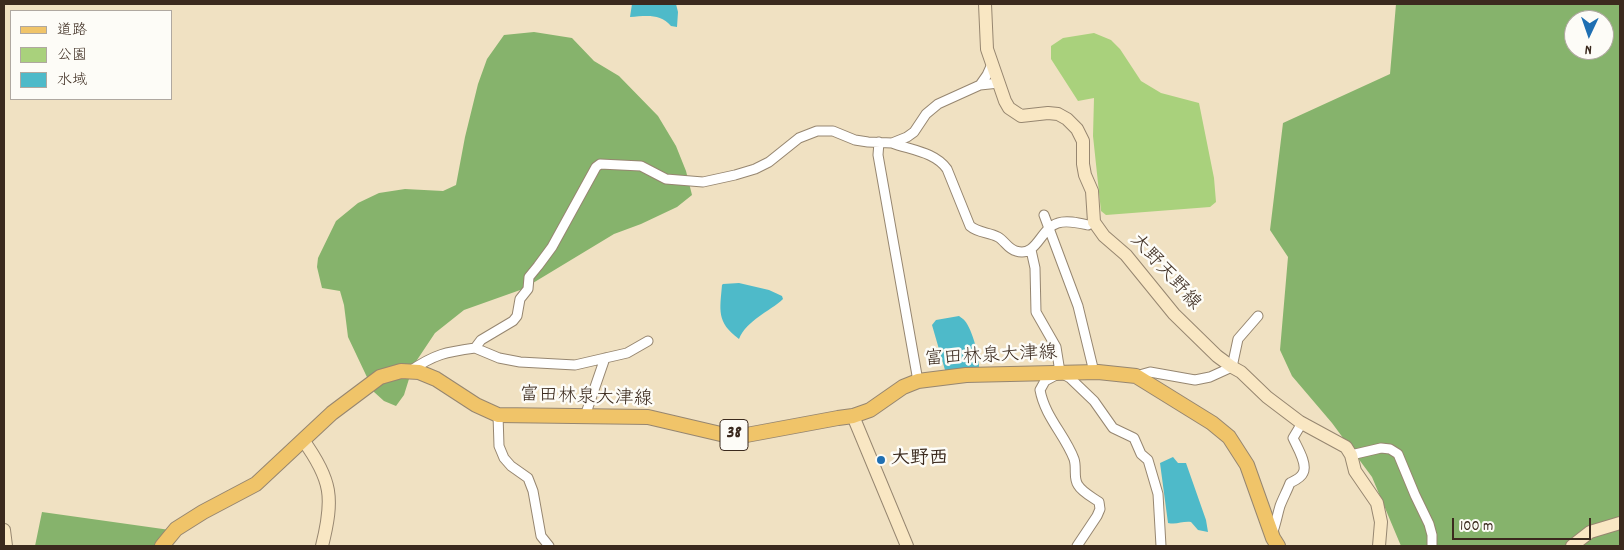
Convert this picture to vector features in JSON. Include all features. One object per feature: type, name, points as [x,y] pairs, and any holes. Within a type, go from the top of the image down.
[{"type":"main road","name":"大野天野線","points":[[985,4],[987,49],[1005,101],[1014,113],[1021,116],[1048,112],[1058,114],[1067,119],[1077,129],[1083,141],[1085,175],[1092,191],[1093,216],[1098,229],[1126,255],[1174,314],[1232,368],[1241,372],[1267,397],[1302,423],[1346,447],[1351,455],[1355,471],[1377,503],[1381,522],[1379,546]]},
{"type":"main road","name":"富田林泉大津線","points":[[162,546],[176,529],[203,512],[256,484],[332,413],[380,377],[410,371],[419,372],[436,379],[476,406],[498,415],[648,416],[725,435],[741,436],[853,416],[870,410],[918,380],[966,375],[1060,372],[1094,372],[1136,376],[1212,423],[1230,437],[1247,465],[1275,540]]},
{"type":"main road","points":[[853,416],[907,546]]},
{"type":"main road","points":[[303,440],[317,459],[330,493],[330,507],[322,546]]},
{"type":"main road","points":[[1572,546],[1590,532],[1620,523]]},
{"type":"main road","points":[[4,530],[6,546]]},
{"type":"street","points":[[980,85],[988,75],[992,64]]},
{"type":"street","points":[[892,143],[914,132],[926,114],[938,104],[980,85],[999,83]]},
{"type":"street","points":[[475,348],[481,340],[514,321],[517,316],[520,299],[528,289],[529,277],[552,247],[596,167],[600,164],[642,166],[666,179],[703,182],[735,175],[769,162],[799,138],[817,131],[834,131],[855,140],[892,143],[934,156],[947,169],[970,226],[975,230],[1001,238],[1007,246],[1015,251],[1031,250],[1049,227],[1059,222],[1077,222],[1088,226]]},
{"type":"street","points":[[879,142],[878,155],[918,380]]},
{"type":"street","points":[[1044,215],[1078,306],[1094,372]]},
{"type":"street","points":[[1031,250],[1035,268],[1036,312],[1056,348],[1060,372],[1070,378],[1094,401],[1113,428],[1134,438],[1141,454],[1148,460],[1158,494],[1161,546]]},
{"type":"street","points":[[1136,376],[1150,372],[1195,380],[1210,377],[1232,368],[1238,339],[1258,316]]},
{"type":"street","points":[[410,371],[429,358],[445,352],[475,348],[499,358],[520,362],[575,364],[627,353],[648,341]]},
{"type":"street","points":[[585,416],[605,358]]},
{"type":"street","points":[[1060,372],[1045,381],[1040,390],[1041,398],[1044,408],[1075,460],[1075,480],[1079,487],[1099,502],[1100,509],[1077,546]]},
{"type":"street","points":[[498,415],[499,446],[504,458],[511,466],[528,478],[533,491],[541,536],[548,546]]},
{"type":"street","points":[[1275,540],[1280,504],[1285,497],[1290,483],[1304,472],[1305,464],[1293,438],[1302,423]]},
{"type":"street","points":[[1351,455],[1381,448],[1390,449],[1398,454],[1415,495],[1430,524],[1432,546]]},
{"type":"green space","points":[[1396,4],[1620,4],[1620,546],[1401,546],[1372,477],[1332,423],[1292,376],[1280,350],[1288,257],[1270,230],[1283,123],[1390,74]]},
{"type":"green space","points":[[534,32],[572,38],[594,61],[619,76],[658,116],[676,146],[686,171],[692,195],[677,207],[614,234],[523,289],[464,310],[435,333],[413,366],[404,395],[396,406],[384,401],[374,392],[348,337],[344,305],[340,291],[322,288],[317,267],[318,258],[336,221],[358,203],[379,193],[405,189],[443,191],[456,185],[478,84],[487,59],[504,35]]},
{"type":"green space","points":[[1094,33],[1111,40],[1120,49],[1141,81],[1161,93],[1199,103],[1214,178],[1216,202],[1210,207],[1106,215],[1101,211],[1093,136],[1094,98],[1078,101],[1051,59],[1051,46],[1063,38]]},
{"type":"green space","points":[[42,512],[170,530],[156,546],[35,546]]},
{"type":"water","points":[[632,4],[676,4],[678,12],[677,27],[671,26],[657,17],[630,17]]},
{"type":"water","points":[[739,283],[769,290],[782,296],[783,299],[753,321],[739,339],[726,327],[720,309],[722,285]]},
{"type":"water","points":[[959,316],[965,320],[973,337],[979,367],[975,369],[945,370],[932,325],[936,320]]},
{"type":"water","points":[[1173,457],[1178,463],[1186,463],[1206,520],[1208,532],[1198,530],[1191,522],[1168,523],[1160,463]]},
{"type":"place","name":"大野西","points":[[881,460]]}]
